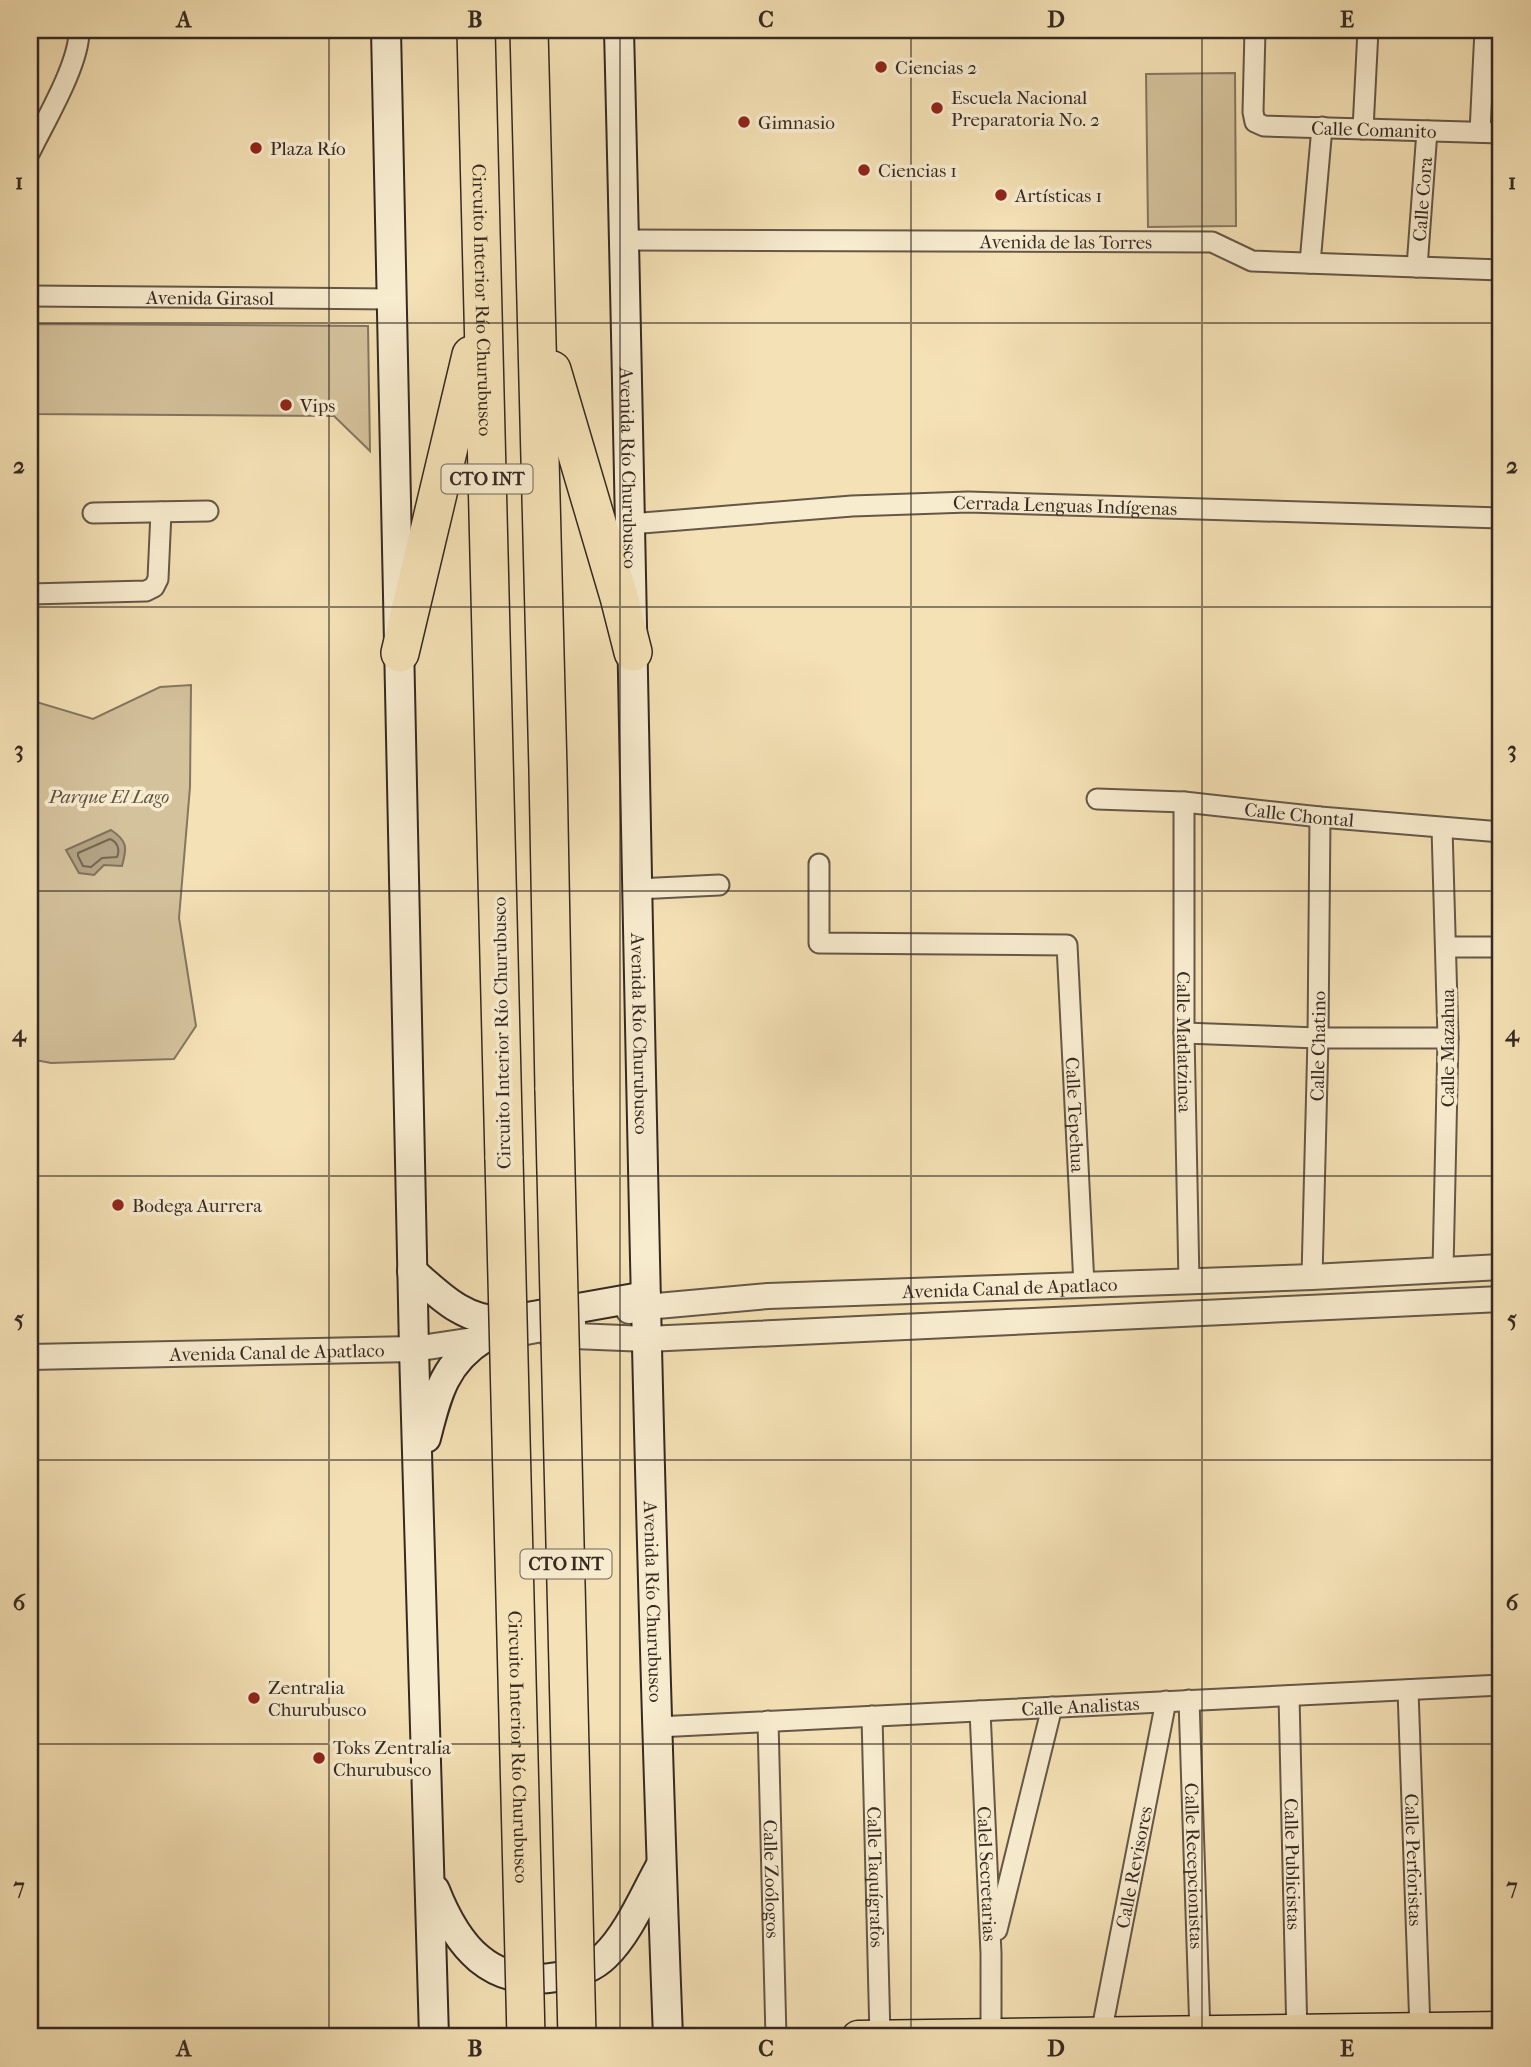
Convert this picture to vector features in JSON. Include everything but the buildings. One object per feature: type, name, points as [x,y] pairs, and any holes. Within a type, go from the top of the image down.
[{"type":"highway","name":"Circuito Interior Río Churubusco","points":[[475,30],[526,2037]]},
{"type":"highway","name":"CTO INT","points":[[529,30],[578,2037]]},
{"type":"highway","points":[[537,305],[554,378],[633,652]]},
{"type":"highway","points":[[400,653],[482,310]]},
{"type":"main road","points":[[386,30],[412,1271],[434,2037]]},
{"type":"main road","name":"Avenida Río Churubusco","points":[[619,30],[646,1302],[668,2037]]},
{"type":"main road","points":[[412,1271],[455,1308],[493,1321],[646,1302]]},
{"type":"main road","points":[[417,1470],[436,1400],[448,1373],[466,1350],[484,1338]]},
{"type":"main road","points":[[429,1874],[443,1911],[477,1957],[506,1975],[536,1979],[575,1974],[602,1959],[621,1936],[661,1865]]},
{"type":"main road","points":[[858,2037],[1200,2032],[1297,2034],[1501,2028]]},
{"type":"street","points":[[30,152],[73,63],[80,41],[79,30]]},
{"type":"street","name":"Calle Comanito","points":[[1255,30],[1253,113],[1255,122],[1264,126],[1501,133]]},
{"type":"street","points":[[1363,129],[1368,30]]},
{"type":"street","points":[[1480,132],[1485,30]]},
{"type":"street","points":[[1310,263],[1322,127]]},
{"type":"street","name":"Calle Cora","points":[[1418,267],[1427,131]]},
{"type":"street","name":"Avenida de las Torres","points":[[625,240],[1212,242],[1252,261],[1501,270]]},
{"type":"street","name":"Avenida Girasol","points":[[30,296],[392,299]]},
{"type":"street","name":"Cerrada Lenguas Indígenas","points":[[630,524],[852,506],[968,502],[1501,518]]},
{"type":"street","points":[[93,513],[208,511]]},
{"type":"street","points":[[30,594],[146,591],[154,587],[158,579],[161,512]]},
{"type":"street","name":"Calle Chontal","points":[[1097,799],[1184,802],[1320,817],[1501,832]]},
{"type":"street","name":"Calle Matlatzinca","points":[[1184,802],[1184,1033],[1189,1282]]},
{"type":"street","name":"Calle Chatino","points":[[1312,1277],[1320,817]]},
{"type":"street","name":"Calle Mazahua","points":[[1442,828],[1448,1038],[1443,1269]]},
{"type":"street","name":"Calle Tepehua","points":[[819,864],[819,943],[1067,945],[1084,1285]]},
{"type":"street","points":[[637,889],[719,885]]},
{"type":"street","points":[[1446,947],[1501,947]]},
{"type":"street","points":[[1184,1033],[1318,1038],[1448,1038]]},
{"type":"street","name":"Avenida Canal de Apatlaco","points":[[30,1357],[414,1349],[521,1333],[646,1302],[1312,1277],[1501,1267]]},
{"type":"street","name":"Avenida Canal de Apatlaco","points":[[521,1333],[647,1339],[1501,1299]]},
{"type":"street","name":"Calle Analistas","points":[[657,1727],[1501,1685]]},
{"type":"street","name":"Calle Perforistas","points":[[1408,1690],[1420,2029]]},
{"type":"street","name":"Calle Publicistas","points":[[1289,1696],[1297,2034]]},
{"type":"street","name":"Calle Recepcionistas","points":[[1189,1700],[1200,2032]]},
{"type":"street","name":"Calle Revisores","points":[[1101,2034],[1166,1701]]},
{"type":"street","points":[[991,1953],[1052,1707]]},
{"type":"street","name":"Calel Secretarias","points":[[980,1711],[991,1953],[991,2035]]},
{"type":"street","name":"Calle Taquígrafos","points":[[872,1716],[880,2037]]},
{"type":"street","name":"Calle Zoólogos","points":[[768,1721],[776,2037]]},
{"type":"green space","points":[[1235,73],[1236,226],[1148,227],[1146,74]]},
{"type":"green space","points":[[30,324],[368,326],[370,451],[334,416],[30,414]]},
{"type":"green space","name":"Parque El Lago","points":[[191,685],[190,787],[179,918],[196,1026],[174,1059],[51,1063],[30,1059],[30,700],[93,719],[160,687]]},
{"type":"water","points":[[111,830],[125,845],[122,866],[104,865],[94,875],[79,873],[66,850]]},
{"type":"place","name":"Ciencias 2","points":[[881,67]]},
{"type":"place","name":"Escuela Nacional Preparatoria No. 2","points":[[937,108]]},
{"type":"place","name":"Gimnasio","points":[[744,122]]},
{"type":"place","name":"Plaza Río","points":[[256,148]]},
{"type":"place","name":"Ciencias 1","points":[[864,170]]},
{"type":"place","name":"Artísticas 1","points":[[1001,195]]},
{"type":"place","name":"Vips","points":[[286,405]]},
{"type":"place","name":"Bodega Aurrera","points":[[118,1205]]},
{"type":"place","name":"Zentralia Churubusco","points":[[254,1698]]},
{"type":"place","name":"Toks Zentralia Churubusco","points":[[319,1758]]}]
